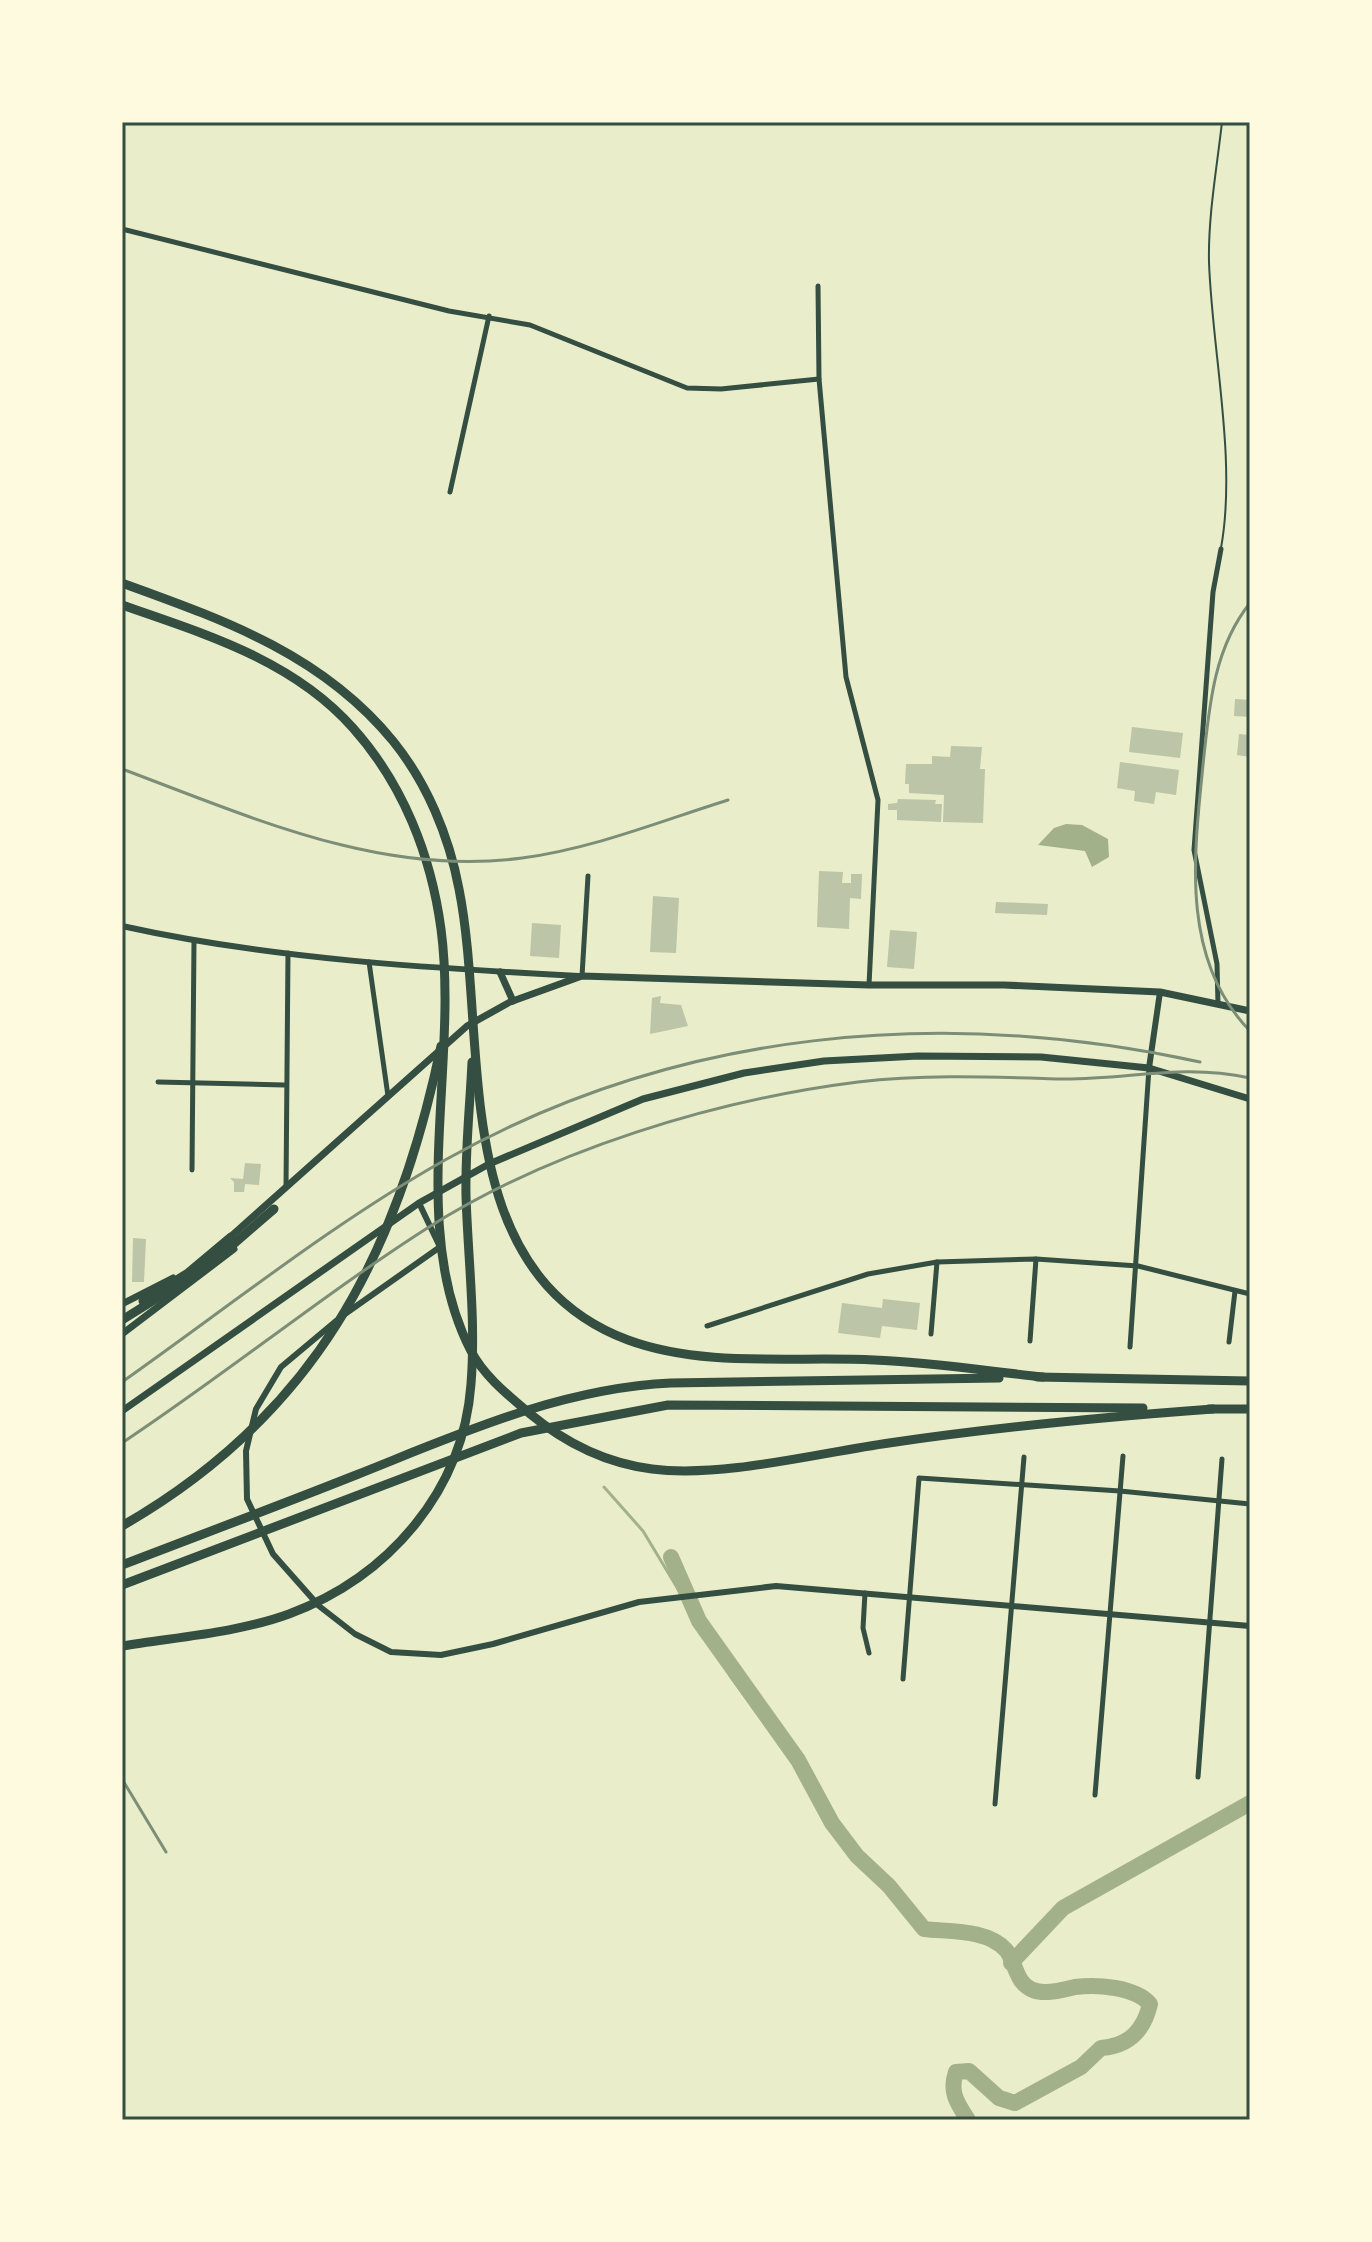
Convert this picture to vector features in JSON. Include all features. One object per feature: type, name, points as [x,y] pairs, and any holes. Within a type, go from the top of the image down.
[{"type":"highway","points":[[122,583],[219,618],[285,649],[332,681],[392,740],[423,785],[455,867],[464,914],[473,1030],[493,1184],[510,1228],[534,1267],[575,1308],[616,1334],[651,1347],[724,1357],[879,1360],[1043,1377]]},
{"type":"highway","points":[[122,605],[217,638],[274,665],[328,703],[370,749],[405,804],[434,886],[441,933],[446,1015],[439,1219],[441,1257],[449,1294],[472,1354],[518,1403],[579,1448],[604,1458],[653,1469],[693,1471],[1033,1423],[1213,1409]]},
{"type":"highway","points":[[122,1526],[203,1472],[258,1424],[296,1383],[343,1318],[373,1264],[410,1169],[433,1085],[446,1015]]},
{"type":"highway","points":[[122,1646],[274,1619],[314,1604],[353,1583],[388,1556],[415,1527],[433,1498],[459,1445],[471,1386],[473,1320],[466,1193],[473,1030]]},
{"type":"highway","points":[[122,1320],[207,1267],[274,1209]]},
{"type":"highway","points":[[122,1313],[188,1273],[231,1237]]},
{"type":"highway","points":[[122,1565],[486,1423],[629,1384],[1043,1377],[1250,1381]]},
{"type":"highway","points":[[122,1585],[521,1433],[638,1409],[668,1405],[1250,1409]]},
{"type":"main road","points":[[500,972],[513,1001]]},
{"type":"main road","points":[[122,1334],[226,1257],[274,1209],[286,1192],[467,1026],[513,1001],[582,976],[869,985],[1004,985],[1160,992],[1250,1011]]},
{"type":"main road","points":[[122,1411],[419,1203],[489,1164],[563,1130],[643,1099],[744,1073],[824,1061],[918,1056],[1041,1057],[1149,1068],[1250,1099]]},
{"type":"main road","points":[[122,1304],[185,1271],[231,1237],[271,1200],[286,1192]]},
{"type":"street","points":[[122,229],[449,311],[530,325],[687,388],[721,389],[819,379]]},
{"type":"street","points":[[818,286],[819,379],[846,677],[878,800],[869,985]]},
{"type":"street","points":[[450,492],[489,316]]},
{"type":"street","points":[[1218,1005],[1217,964],[1194,850],[1213,592],[1221,549]]},
{"type":"street","points":[[122,926],[194,940],[369,962],[582,976],[588,876]]},
{"type":"street","points":[[192,1170],[194,940]]},
{"type":"street","points":[[286,1192],[284,1085],[288,953]]},
{"type":"street","points":[[369,962],[388,1097]]},
{"type":"street","points":[[1130,1347],[1138,1266],[1149,1068],[1160,992]]},
{"type":"street","points":[[158,1082],[284,1085]]},
{"type":"street","points":[[419,1203],[440,1247],[337,1320],[281,1367],[256,1409],[246,1451],[247,1499],[273,1554],[319,1606],[355,1634],[391,1652],[441,1655],[570,1619],[678,1595],[776,1586],[1250,1626]]},
{"type":"street","points":[[1030,1341],[1036,1259]]},
{"type":"street","points":[[707,1326],[868,1274],[937,1262],[1036,1259],[1138,1266],[1250,1294]]},
{"type":"street","points":[[931,1334],[937,1262]]},
{"type":"street","points":[[1229,1342],[1235,1291]]},
{"type":"street","points":[[1095,1795],[1123,1456]]},
{"type":"street","points":[[995,1804],[1024,1457]]},
{"type":"street","points":[[1198,1777],[1222,1459]]},
{"type":"street","points":[[903,1679],[919,1478],[1120,1491],[1250,1504]]},
{"type":"street","points":[[865,1593],[863,1628],[869,1653]]},
{"type":"lane","points":[[1221,549],[1224,498],[1222,408],[1209,259],[1222,122]]},
{"type":"shaded area","points":[[1066,824],[1082,825],[1108,839],[1109,857],[1092,867],[1085,851],[1038,845],[1054,828]]},
{"type":"building","points":[[1235,699],[1250,700],[1250,717],[1234,716]]},
{"type":"building","points":[[1132,727],[1183,733],[1180,758],[1129,752]]},
{"type":"building","points":[[1239,734],[1250,735],[1250,757],[1237,755]]},
{"type":"building","points":[[951,746],[982,747],[980,769],[985,769],[983,823],[943,822],[944,795],[909,793],[909,784],[905,784],[906,764],[932,764],[932,756],[950,757]]},
{"type":"building","points":[[1120,762],[1179,770],[1176,795],[1156,792],[1154,804],[1134,801],[1135,791],[1117,788]]},
{"type":"building","points":[[898,799],[936,800],[935,804],[942,804],[941,822],[897,820],[897,810],[888,810],[888,804],[897,803]]},
{"type":"building","points":[[819,871],[843,872],[842,883],[851,883],[851,874],[862,874],[861,899],[850,898],[849,929],[817,927]]},
{"type":"building","points":[[653,896],[679,898],[676,953],[650,952]]},
{"type":"building","points":[[996,902],[1048,904],[1047,915],[995,913]]},
{"type":"building","points":[[532,923],[561,925],[559,958],[530,956]]},
{"type":"building","points":[[890,930],[917,932],[914,969],[887,967]]},
{"type":"building","points":[[661,996],[660,1003],[681,1005],[688,1026],[650,1034],[652,998]]},
{"type":"building","points":[[245,1163],[261,1164],[259,1185],[245,1184],[244,1192],[234,1192],[234,1182],[230,1178],[243,1179]]},
{"type":"building","points":[[133,1238],[146,1239],[144,1282],[132,1282]]},
{"type":"building","points":[[883,1299],[920,1303],[917,1330],[882,1326],[880,1338],[838,1333],[842,1303],[882,1308]]},
{"type":"waterway","points":[[604,1487],[643,1531],[731,1677],[839,1826]]},
{"type":"waterway","points":[[671,1557],[699,1621],[798,1760],[832,1823],[857,1856],[889,1886],[924,1929],[979,1935],[998,1943],[1006,1950],[1023,1982],[1033,1990],[1048,1992],[1075,1987],[1104,1987],[1125,1990],[1150,2004],[1144,2022],[1134,2035],[1120,2044],[1101,2048],[1081,2067],[1015,2103],[999,2098],[969,2071],[956,2072],[954,2091],[968,2120]]},
{"type":"waterway","points":[[1011,1963],[1063,1908],[1250,1803]]},
{"type":"railway","points":[[1250,603],[1228,640],[1215,680],[1203,765],[1195,870],[1202,939],[1212,972],[1228,1003],[1250,1031]]},
{"type":"railway","points":[[122,769],[318,839],[418,859],[470,862],[522,858],[574,848],[728,800]]},
{"type":"railway","points":[[122,1382],[321,1238],[403,1185],[445,1160],[534,1116],[625,1082],[718,1057],[813,1041],[909,1034],[1006,1035],[1103,1045],[1200,1062]]},
{"type":"railway","points":[[122,1443],[429,1227],[527,1174],[636,1132],[748,1101],[883,1079],[1085,1079],[1177,1072],[1250,1078]]},
{"type":"railway","points":[[122,1779],[166,1852]]}]
